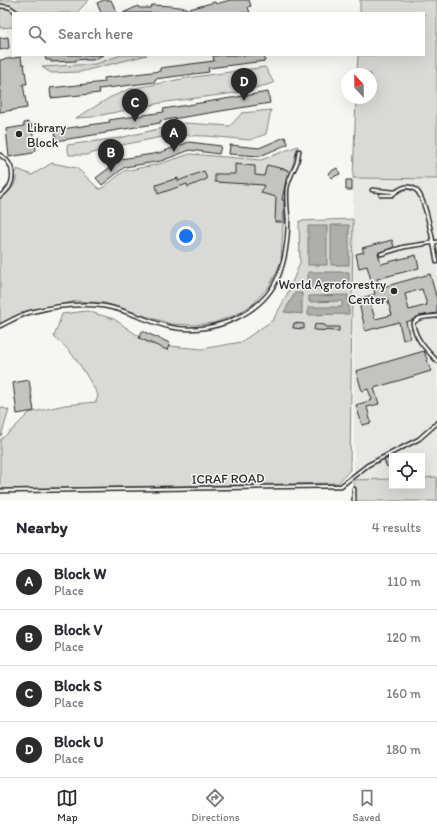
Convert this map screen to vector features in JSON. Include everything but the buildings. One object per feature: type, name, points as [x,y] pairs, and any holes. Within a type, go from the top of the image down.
[{"type":"lane","points":[[0,6],[9,7],[16,12]]},
{"type":"lane","points":[[0,326],[29,312],[72,305],[95,305],[117,309],[169,327],[183,329],[209,327],[238,318],[260,302],[271,291],[279,276],[286,249],[287,188],[290,175],[296,164],[299,150]]},
{"type":"lane","points":[[0,155],[10,165],[13,177],[9,188],[0,196]]},
{"type":"lane","points":[[381,195],[392,195],[401,188],[408,187],[415,189],[420,194],[437,262]]},
{"type":"lane","points":[[372,190],[395,192]]},
{"type":"lane","points":[[381,254],[404,247],[437,242]]},
{"type":"lane","points":[[437,316],[414,321],[413,324],[416,335],[423,346],[437,361]]},
{"type":"lane","name":"ICRAF ROAD","points":[[0,491],[341,486],[368,464],[419,439],[437,423]]},
{"type":"lane","points":[[354,489],[354,501]]},
{"type":"shaded area","points":[[0,0],[89,0],[77,12],[12,12],[12,27],[0,28]]},
{"type":"shaded area","points":[[360,0],[437,0],[437,179],[353,178],[356,104],[377,104],[377,68],[357,68],[358,56],[425,56],[425,12],[360,12]]},
{"type":"shaded area","points":[[118,56],[143,56],[80,72],[51,73],[42,67],[95,64]]},
{"type":"shaded area","points":[[265,67],[274,83],[236,93],[166,102],[92,117],[76,118],[111,97],[130,89],[187,78]]},
{"type":"shaded area","points":[[271,110],[266,134],[250,140],[207,136],[172,135],[122,145],[86,155],[69,155],[67,145],[119,138],[185,123],[230,126],[242,113]]},
{"type":"shaded area","points":[[298,146],[287,185],[286,221],[283,225],[281,263],[270,285],[252,305],[233,316],[213,323],[194,325],[171,324],[105,303],[76,301],[29,312],[0,325],[0,197],[8,192],[15,183],[17,169],[32,175],[52,163],[77,168],[99,189],[104,187],[124,171],[159,164],[190,154],[261,160]]},
{"type":"shaded area","points":[[353,178],[437,179],[437,477],[425,478],[425,453],[389,453],[389,479],[354,480]]},
{"type":"shaded area","points":[[353,219],[350,470],[338,483],[0,489],[0,440],[29,413],[65,405],[96,402],[98,395],[74,356],[54,337],[62,314],[87,311],[114,319],[150,344],[202,349],[241,342],[273,320],[286,297],[300,263],[299,221]]},
{"type":"shaded area","points":[[331,225],[349,225],[349,265],[331,265]]},
{"type":"shaded area","points":[[308,226],[327,226],[327,265],[308,265]]},
{"type":"shaded area","points":[[308,272],[349,272],[349,288],[308,289]]},
{"type":"shaded area","points":[[295,293],[302,293],[302,314],[284,312]]},
{"type":"shaded area","points":[[348,295],[349,314],[308,315],[308,307],[342,307],[342,301],[309,302],[309,296]]},
{"type":"shaded area","points":[[0,407],[9,410],[1,436],[0,435]]},
{"type":"shaded area","points":[[437,477],[437,501],[355,501],[354,480],[389,479],[389,489],[425,489],[425,478]]},
{"type":"place","name":"Block U","points":[[244,101]]},
{"type":"place","name":"Block S","points":[[135,122]]},
{"type":"place","name":"Library Block","points":[[19,134]]},
{"type":"place","name":"Block W","points":[[174,152]]},
{"type":"place","name":"Block V","points":[[111,172]]},
{"type":"place","name":"World Agroforestry Center","points":[[394,291]]}]
